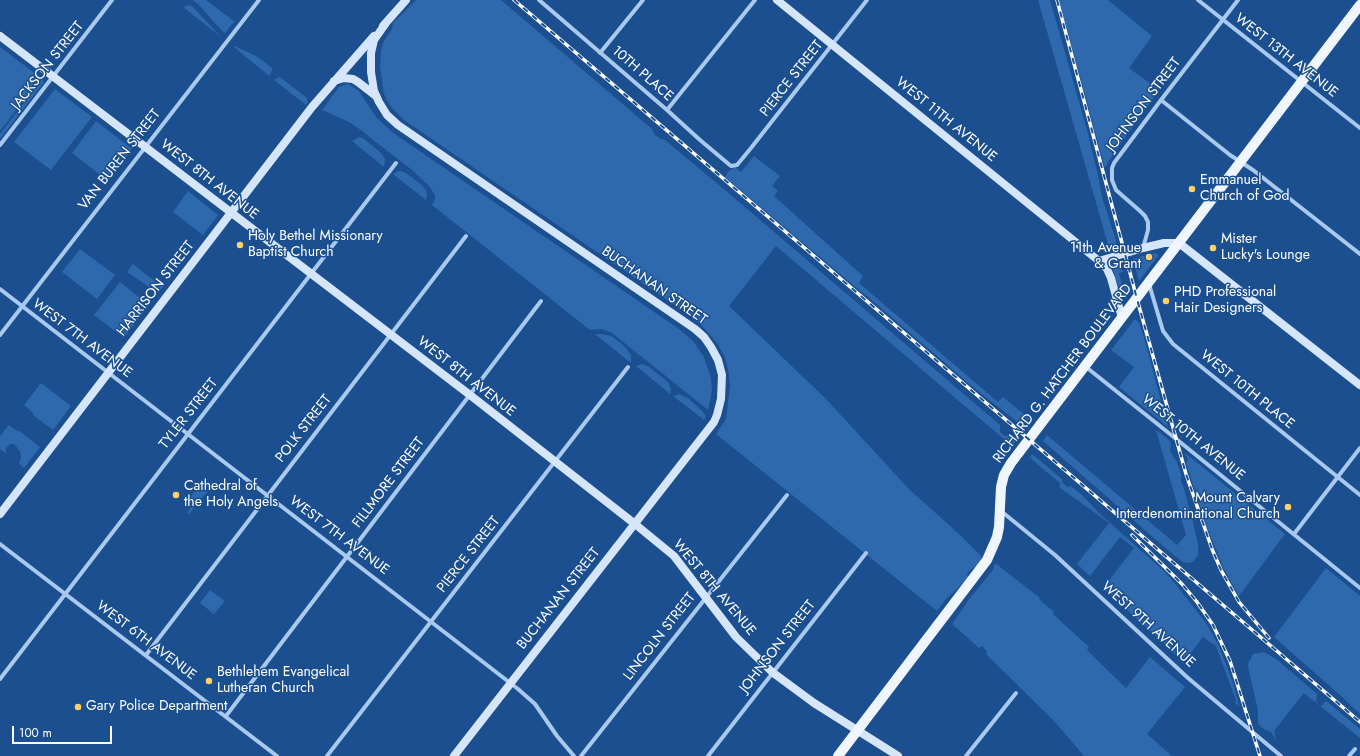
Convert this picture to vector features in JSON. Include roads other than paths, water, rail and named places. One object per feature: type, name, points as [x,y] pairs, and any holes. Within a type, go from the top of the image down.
[{"type":"main road","name":"RICHARD G. HATCHER BOULEVARD","points":[[838,756],[987,560],[997,537],[1001,487],[1004,475],[1029,440],[1360,5]]},
{"type":"street","name":"JACKSON STREET","points":[[0,145],[112,0]]},
{"type":"street","name":"VAN BUREN STREET","points":[[0,335],[259,0]]},
{"type":"street","points":[[386,23],[406,0]]},
{"type":"street","name":"10TH PLACE","points":[[538,0],[731,166]]},
{"type":"street","points":[[600,53],[643,0]]},
{"type":"street","points":[[667,110],[755,0]]},
{"type":"street","name":"WEST 11TH AVENUE","points":[[777,0],[1099,260],[1111,278],[1122,318]]},
{"type":"street","name":"PIERCE STREET","points":[[731,166],[737,165],[867,0]]},
{"type":"street","name":"WEST 13TH AVENUE","points":[[1198,0],[1360,128]]},
{"type":"street","name":"JOHNSON STREET","points":[[1143,248],[1148,226],[1147,219],[1116,190],[1112,180],[1112,168],[1116,159],[1160,100],[1238,0]]},
{"type":"street","name":"HARRISON STREET","points":[[0,514],[108,372],[334,81],[386,23]]},
{"type":"street","name":"BUCHANAN STREET","points":[[386,23],[374,40],[371,53],[371,72],[376,97],[387,115],[398,125],[690,325],[704,337],[711,347],[720,368],[723,382],[721,399],[716,418],[454,756]]},
{"type":"street","name":"WEST 8TH AVENUE","points":[[0,36],[555,461],[635,524],[674,556],[736,637],[772,672],[814,703],[898,756]]},
{"type":"street","points":[[334,81],[344,78],[353,79],[376,97]]},
{"type":"street","points":[[1160,100],[1211,141],[1253,170],[1360,254]]},
{"type":"street","name":"TYLER STREET","points":[[0,679],[396,163]]},
{"type":"street","name":"POLK STREET","points":[[146,655],[466,236]]},
{"type":"street","points":[[1099,260],[1143,248],[1164,244],[1179,244],[1360,385]]},
{"type":"street","name":"WEST 10TH PLACE","points":[[1149,283],[1162,331],[1173,344],[1360,495]]},
{"type":"street","name":"WEST 7TH AVENUE","points":[[0,290],[510,682],[535,704],[564,745],[574,756]]},
{"type":"street","name":"FILLMORE STREET","points":[[226,716],[541,301]]},
{"type":"street","name":"PIERCE STREET","points":[[327,756],[628,367]]},
{"type":"street","name":"WEST 10TH AVENUE","points":[[1086,367],[1360,588]]},
{"type":"street","points":[[1294,534],[1360,448]]},
{"type":"street","name":"LINCOLN STREET","points":[[581,756],[787,495]]},
{"type":"street","name":"WEST 9TH AVENUE","points":[[1000,510],[1055,555],[1188,678],[1281,756]]},
{"type":"street","name":"WEST 6TH AVENUE","points":[[0,544],[277,756]]},
{"type":"street","name":"JOHNSON STREET","points":[[708,756],[866,553]]},
{"type":"street","points":[[966,756],[1016,693]]},
{"type":"street","points":[[1348,756],[1355,749]]},
{"type":"railway","points":[[514,0],[1360,722]]},
{"type":"railway","points":[[1057,0],[1137,299],[1186,474],[1212,549],[1221,570],[1239,602],[1269,638]]},
{"type":"railway","points":[[1132,535],[1182,584],[1213,625],[1230,661],[1260,756]]},
{"type":"place","name":"Emmanuel Church of God","points":[[1192,189]]},
{"type":"place","name":"Holy Bethel Missionary Baptist Church","points":[[240,245]]},
{"type":"place","name":"Mister Lucky's Lounge","points":[[1213,248]]},
{"type":"place","name":"11th Avenue & Grant","points":[[1149,257]]},
{"type":"place","name":"PHD Professional Hair Designers","points":[[1166,301]]},
{"type":"place","name":"Cathedral of the Holy Angels","points":[[176,495]]},
{"type":"place","name":"Mount Calvary Interdenominational Church","points":[[1288,507]]},
{"type":"place","name":"Bethlehem Evangelical Lutheran Church","points":[[209,681]]},
{"type":"place","name":"Gary Police Department","points":[[78,707]]}]
